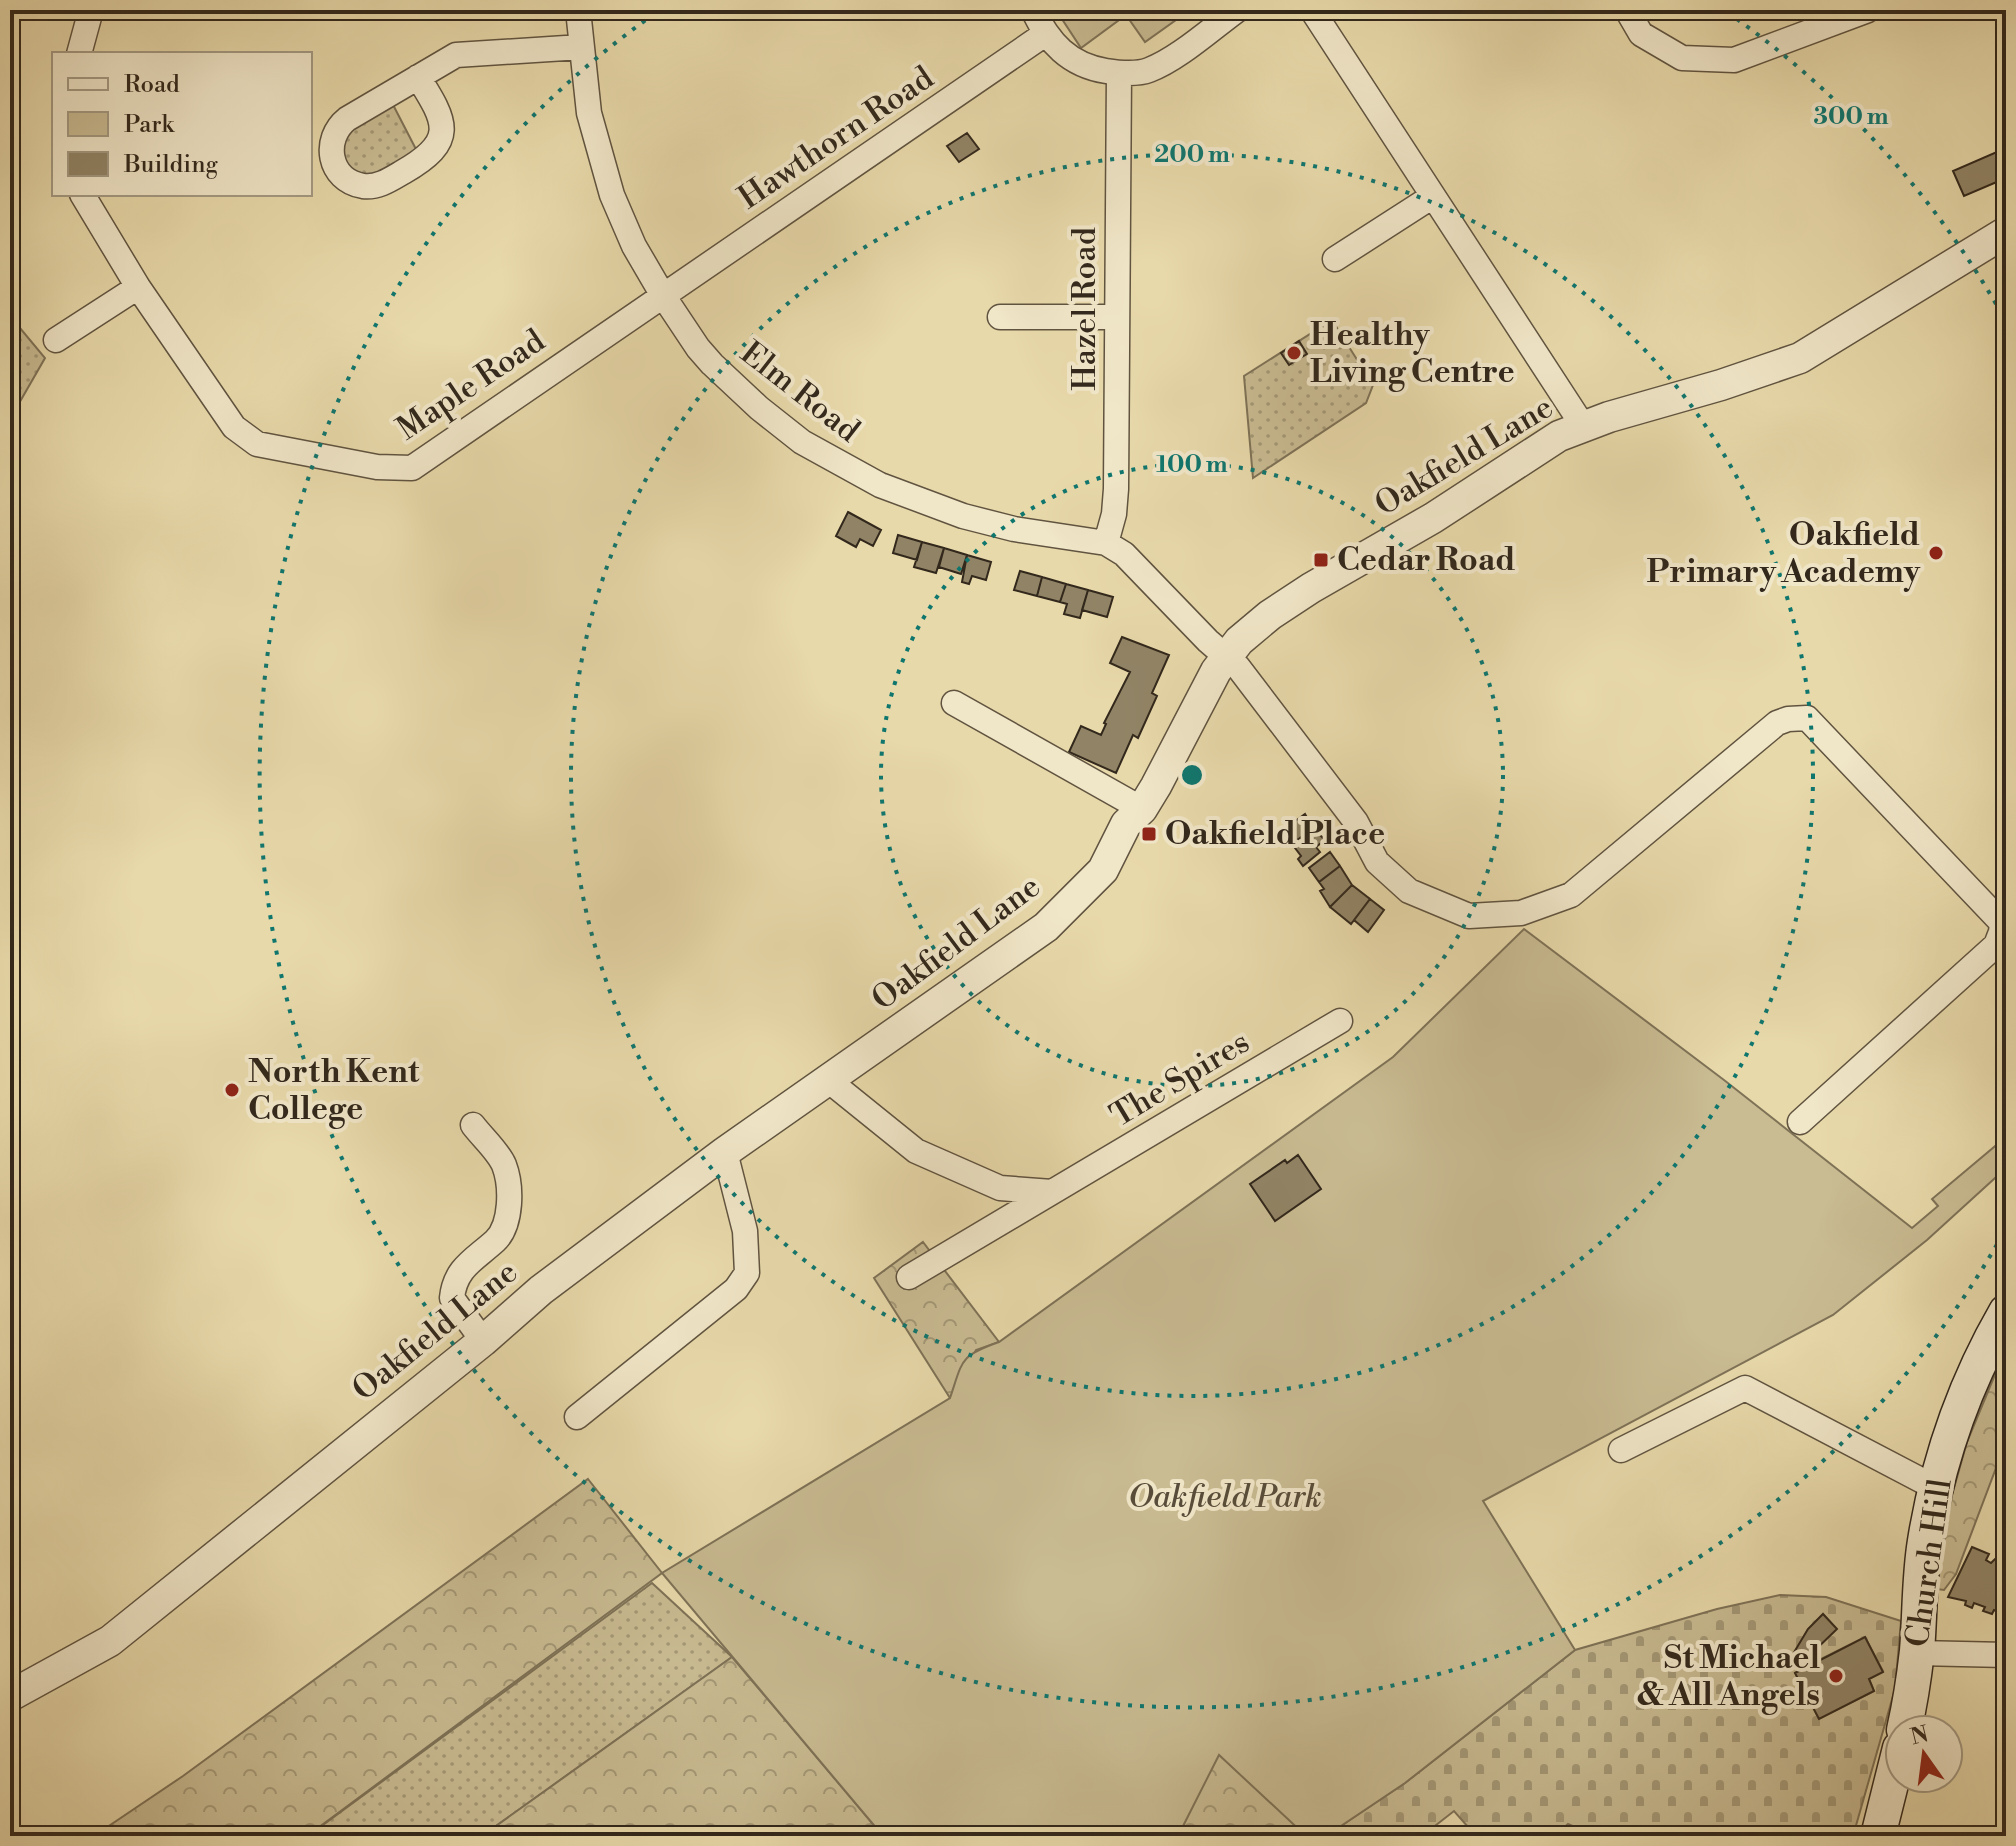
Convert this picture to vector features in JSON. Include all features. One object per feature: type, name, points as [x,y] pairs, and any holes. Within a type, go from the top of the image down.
[{"type":"main road","name":"Church Hill","points":[[1907,1714],[1917,1653],[1924,1543],[1936,1488],[1964,1398],[2006,1312]]},
{"type":"main road","points":[[1878,1836],[1888,1794]]},
{"type":"street","points":[[80,52],[91,10]]},
{"type":"street","name":"Elm Road","points":[[578,10],[591,121],[607,180],[629,235],[662,294],[698,348],[738,391],[802,442],[844,467],[903,495],[963,516],[1014,529],[1106,543],[1133,562],[1238,667],[1356,822],[1377,862],[1409,891],[1469,916],[1521,913],[1571,895],[1777,723],[1807,718],[2002,923],[1996,945],[1800,1122]]},
{"type":"street","points":[[1033,10],[1045,34],[1071,60],[1088,68],[1119,73],[1145,72],[1160,65],[1237,10]]},
{"type":"street","points":[[1312,10],[1583,426]]},
{"type":"street","points":[[1627,10],[1641,34],[1682,58],[1734,60],[1868,10]]},
{"type":"street","name":"Hawthorn Road","points":[[662,294],[1045,34]]},
{"type":"street","points":[[418,77],[440,116],[442,132],[437,146],[424,160],[386,182],[365,186],[351,182],[338,170],[332,158],[332,142],[338,127],[347,119],[448,59],[465,52],[581,47]]},
{"type":"street","name":"Hazel Road","points":[[1106,543],[1113,519],[1116,489],[1119,73]]},
{"type":"street","name":"Maple Road","points":[[83,196],[138,287],[234,427],[257,444],[377,467],[412,468],[662,294]]},
{"type":"street","points":[[1335,259],[1433,196]]},
{"type":"street","name":"Oakfield Lane","points":[[10,1696],[110,1641],[483,1341],[541,1290],[725,1152],[1046,927],[1103,870],[1126,824],[1142,809],[1226,657],[1243,637],[1287,602],[1433,518],[1543,445],[1583,426],[1800,358],[2006,232]]},
{"type":"street","points":[[56,340],[138,287]]},
{"type":"street","points":[[1000,317],[1116,317]]},
{"type":"street","points":[[954,703],[1142,809]]},
{"type":"street","name":"The Spires","points":[[909,1277],[1340,1021]]},
{"type":"street","points":[[828,1080],[916,1151],[1000,1188],[1052,1192]]},
{"type":"street","points":[[473,1125],[503,1164],[510,1211],[499,1238],[465,1266],[453,1282],[452,1298],[483,1341]]},
{"type":"street","points":[[577,1417],[736,1289],[747,1273],[745,1231],[725,1152]]},
{"type":"street","points":[[1621,1450],[1745,1388],[1936,1488]]},
{"type":"street","points":[[1917,1653],[2006,1655]]},
{"type":"green space","points":[[1070,10],[1190,10],[1145,42],[1126,15],[1081,48],[1060,16]]},
{"type":"green space","points":[[389,97],[420,157],[395,173],[352,178],[337,139]]},
{"type":"green space","points":[[10,316],[45,358],[10,419]]},
{"type":"green space","points":[[1332,320],[1373,385],[1366,403],[1253,478],[1244,376]]},
{"type":"green space","name":"Oakfield Park","points":[[1524,929],[1724,1080],[1912,1228],[1938,1206],[1932,1199],[2006,1137],[2006,1168],[1927,1240],[1833,1315],[1483,1501],[1575,1650],[1405,1783],[1326,1836],[1306,1836],[1219,1755],[1178,1836],[883,1836],[662,1573],[950,1398],[961,1367],[969,1356],[999,1342],[1393,1057]]},
{"type":"green space","points":[[923,1242],[999,1342],[976,1350],[950,1398],[874,1278]]},
{"type":"green space","points":[[2006,1348],[2006,1438],[2001,1437],[1999,1460],[1956,1574],[1944,1590],[1936,1589],[1952,1495],[1967,1442]]},
{"type":"green space","points":[[588,1479],[662,1573],[307,1836],[94,1836],[183,1776]]},
{"type":"green space","points":[[652,1583],[732,1657],[482,1836],[308,1836]]},
{"type":"green space","points":[[1780,1595],[1826,1597],[1901,1621],[1895,1689],[1888,1714],[1884,1714],[1884,1728],[1853,1836],[1595,1836],[1568,1824],[1554,1836],[1476,1836],[1454,1811],[1422,1836],[1326,1836],[1405,1783],[1575,1650],[1717,1609]],"holes":[[[1823,1614],[1836,1629],[1809,1656],[1813,1663],[1865,1637],[1883,1671],[1869,1679],[1874,1691],[1819,1719],[1795,1673],[1802,1669],[1794,1654],[1808,1629]]]},
{"type":"green space","points":[[732,1657],[883,1836],[633,1836],[631,1830],[623,1836],[482,1836]]},
{"type":"green space","points":[[1206,1724],[1326,1836],[1178,1836],[1218,1754]]},
{"type":"building","points":[[967,133],[979,149],[959,162],[947,146]]},
{"type":"building","points":[[2006,148],[2006,178],[1964,196],[1953,171]]},
{"type":"building","name":"Healthy Living Centre","points":[[1299,341],[1307,354],[1289,365],[1281,353]]},
{"type":"building","points":[[848,512],[881,530],[873,546],[860,539],[856,547],[836,536]]},
{"type":"building","points":[[898,535],[922,542],[917,560],[893,553]]},
{"type":"building","points":[[922,542],[944,548],[936,573],[914,567]]},
{"type":"building","points":[[944,548],[967,555],[961,574],[939,567]]},
{"type":"building","points":[[967,555],[991,562],[986,580],[972,576],[969,584],[962,582]]},
{"type":"building","points":[[1020,571],[1042,577],[1037,596],[1014,590]]},
{"type":"building","points":[[1042,577],[1066,584],[1060,602],[1037,596]]},
{"type":"building","points":[[1066,584],[1088,590],[1080,618],[1064,614],[1067,604],[1060,602]]},
{"type":"building","points":[[1088,590],[1113,597],[1107,617],[1082,610]]},
{"type":"building","points":[[1122,637],[1169,655],[1152,693],[1157,696],[1138,738],[1133,735],[1116,773],[1069,752],[1081,726],[1101,735],[1130,672],[1110,663]]},
{"type":"building","points":[[1305,814],[1313,828],[1292,844],[1287,838],[1284,840],[1279,833]]},
{"type":"building","points":[[1313,828],[1325,840],[1316,847],[1320,852],[1303,866],[1298,859],[1301,856],[1292,844]]},
{"type":"building","points":[[1330,852],[1340,866],[1319,882],[1309,868]]},
{"type":"building","points":[[1340,866],[1352,885],[1330,907],[1320,891],[1324,889],[1319,882]]},
{"type":"building","points":[[1352,885],[1370,899],[1351,924],[1330,907]]},
{"type":"building","points":[[1370,899],[1384,910],[1368,932],[1354,920]]},
{"type":"building","points":[[1298,1155],[1321,1189],[1275,1221],[1250,1184],[1285,1160],[1287,1163]]},
{"type":"building","points":[[1972,1547],[1989,1554],[1986,1560],[1991,1563],[1995,1559],[2006,1561],[2006,1614],[1994,1610],[1992,1614],[1983,1611],[1985,1607],[1974,1603],[1972,1608],[1965,1605],[1966,1601],[1948,1597]]},
{"type":"building","points":[[1823,1614],[1837,1629],[1809,1656],[1813,1663],[1802,1669],[1793,1654],[1808,1629]]},
{"type":"building","name":"St Michael & All Angels","points":[[1865,1637],[1883,1672],[1869,1679],[1874,1691],[1819,1719],[1795,1673]]},
{"type":"place","name":"Healthy Living Centre","points":[[1294,353]]},
{"type":"place","name":"Oakfield Primary Academy","points":[[1936,553]]},
{"type":"place","name":"Cedar Road","points":[[1321,560]]},
{"type":"place","name":"Oakfield Place","points":[[1149,834]]},
{"type":"place","name":"North Kent College","points":[[232,1090]]},
{"type":"place","name":"St Michael & All Angels","points":[[1836,1676]]}]
